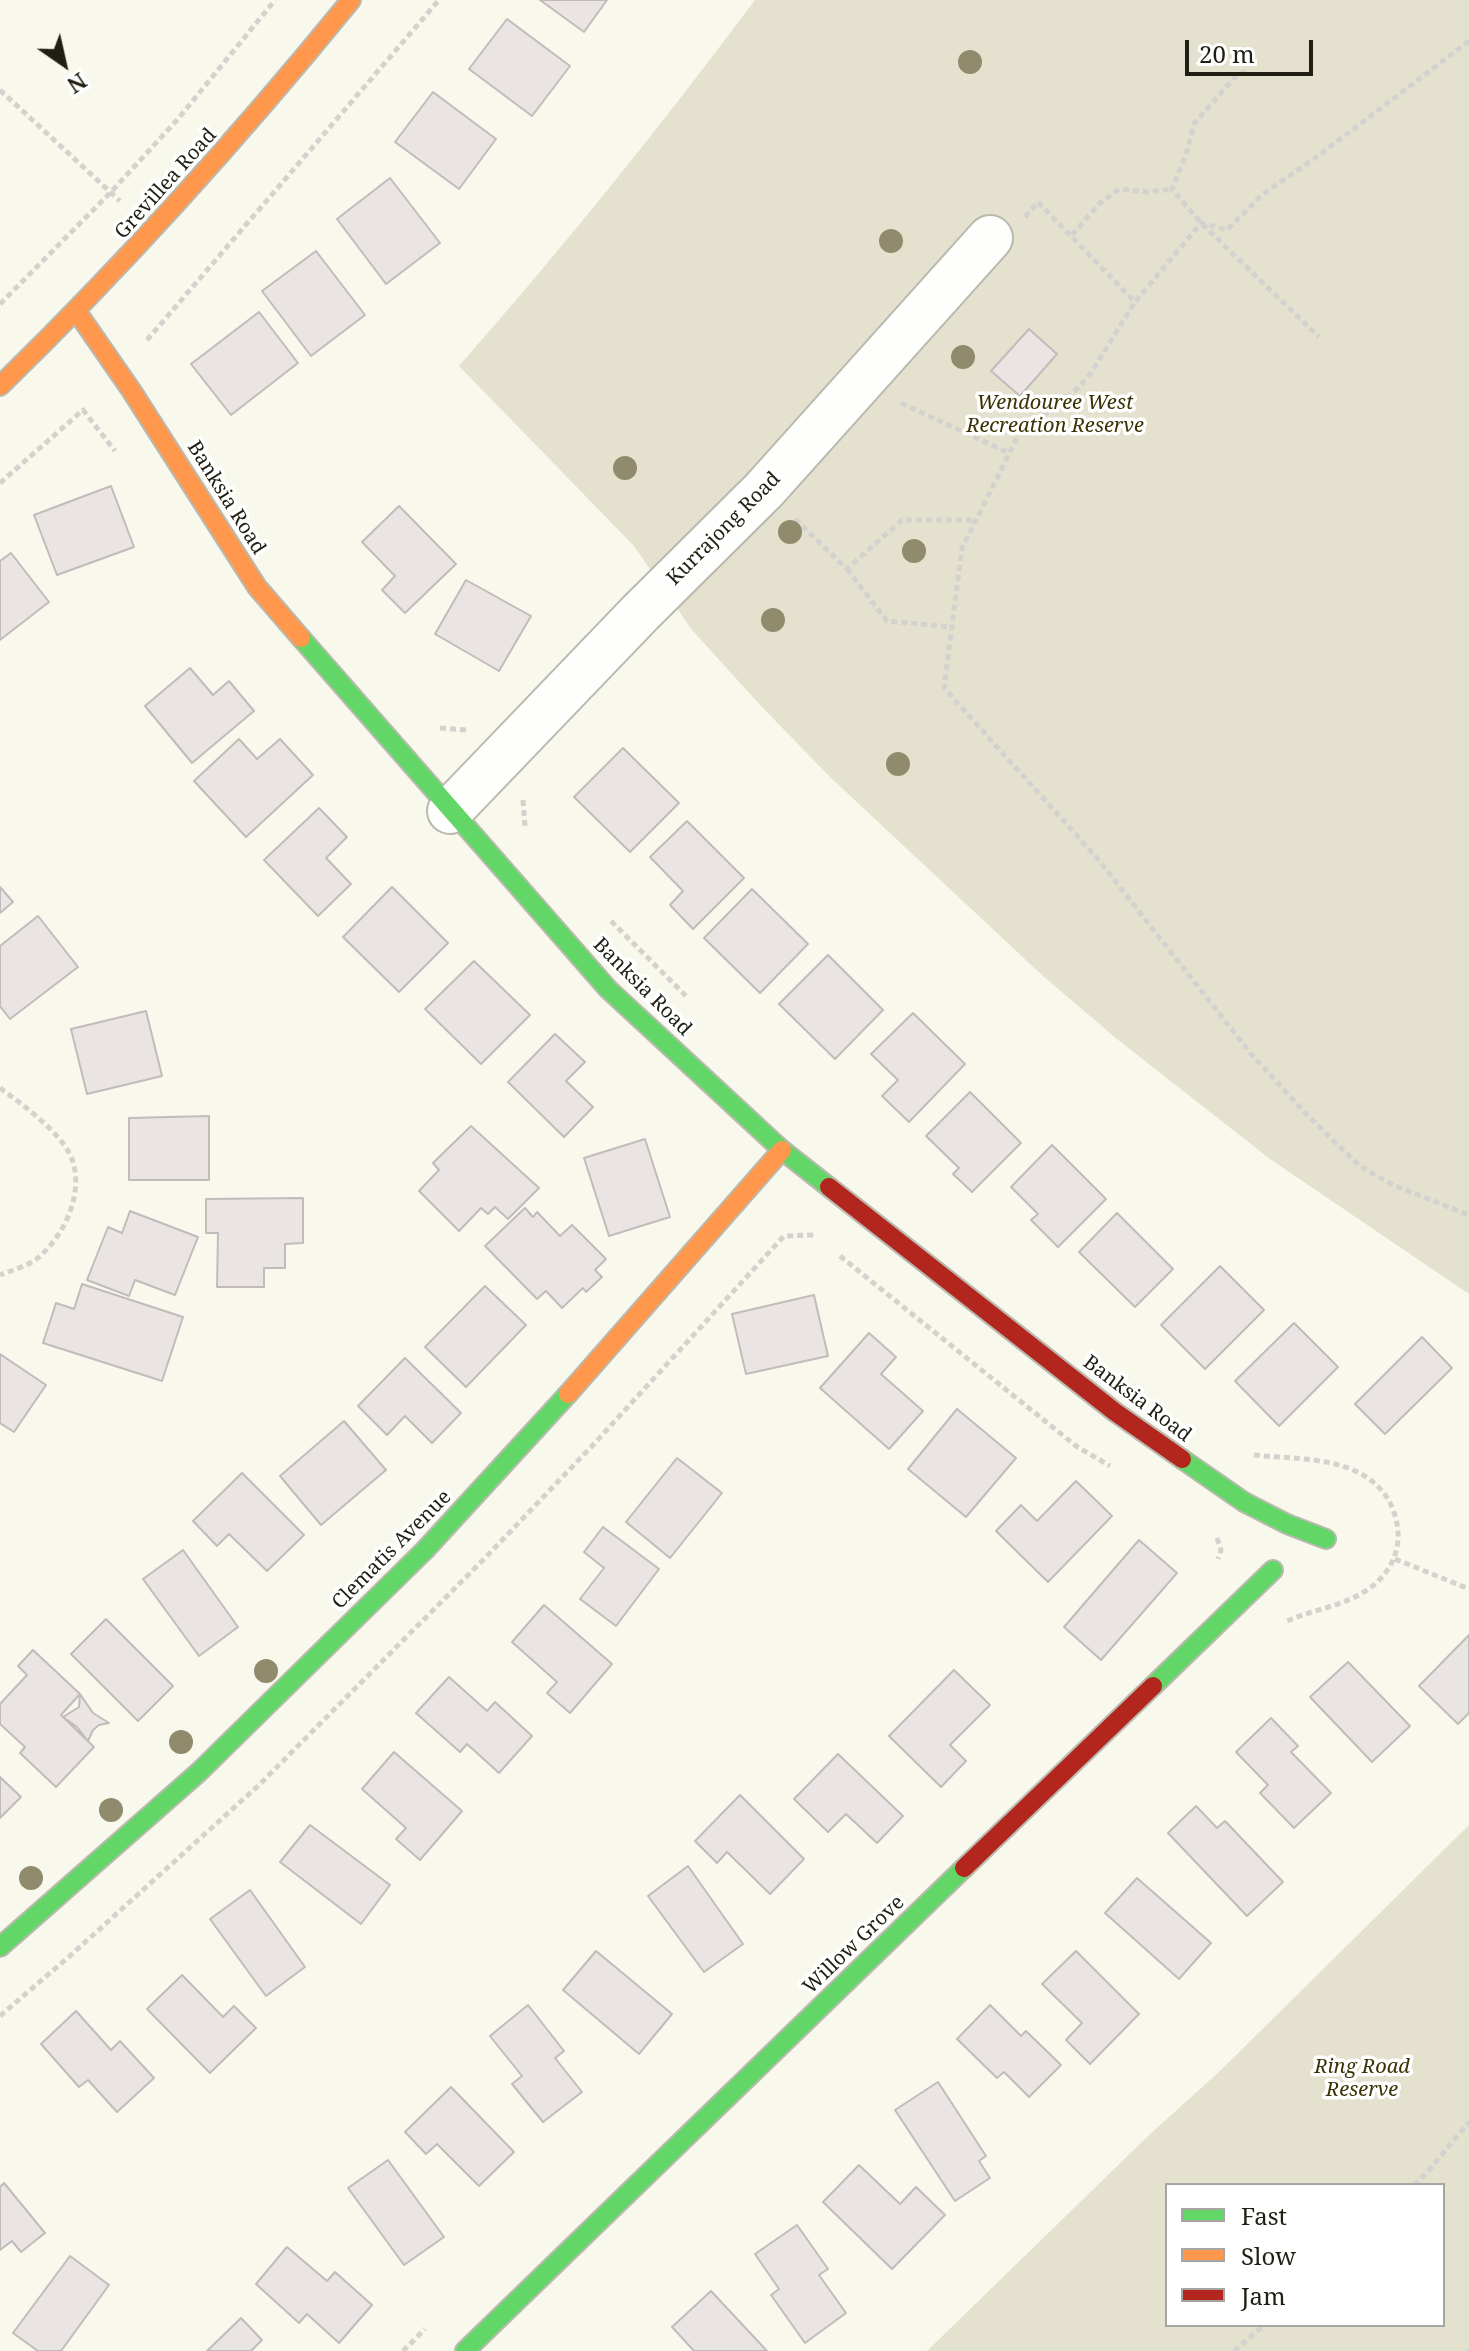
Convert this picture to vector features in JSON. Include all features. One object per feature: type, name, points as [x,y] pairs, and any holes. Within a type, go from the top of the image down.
[{"type":"street","name":"Grevillea Road","points":[[0,386],[77,312],[149,235],[265,107],[351,0]]},
{"type":"street","name":"Kurrajong Road","points":[[450,811],[641,612],[764,490],[990,238]]},
{"type":"street","name":"Banksia Road","points":[[77,312],[131,390],[257,587],[608,989],[782,1150],[1115,1412],[1244,1502],[1326,1539]]},
{"type":"street","name":"Clematis Avenue","points":[[0,1947],[199,1772],[425,1550],[548,1417],[782,1150]]},
{"type":"street","name":"Willow Grove","points":[[465,2351],[1273,1570]]},
{"type":"path","points":[[0,304],[178,119],[275,0]]},
{"type":"path","points":[[144,343],[439,0]]},
{"type":"path","points":[[1201,223],[1227,230],[1263,194],[1469,41]]},
{"type":"path","points":[[1172,189],[1194,124],[1234,78],[1246,71]]},
{"type":"path","points":[[0,90],[111,192],[149,235]]},
{"type":"path","points":[[1072,235],[1099,204],[1119,189],[1148,192],[1172,189]]},
{"type":"path","points":[[1172,189],[1201,223],[1319,337]]},
{"type":"path","points":[[990,238],[1022,221],[1038,202],[1135,302]]},
{"type":"path","points":[[1201,223],[1135,302],[1091,373],[1078,388],[1018,436],[962,548],[944,688],[1097,858],[1251,1054],[1309,1117],[1360,1166],[1393,1185],[1469,1215]]},
{"type":"path","points":[[865,375],[901,403],[1009,453]]},
{"type":"path","points":[[0,483],[83,410]]},
{"type":"path","points":[[764,490],[847,569],[887,621],[951,627]]},
{"type":"path","points":[[847,569],[902,520],[976,520]]},
{"type":"path","points":[[458,729],[523,796],[526,834]]},
{"type":"path","points":[[604,914],[694,1005]]},
{"type":"path","points":[[0,1088],[50,1128],[73,1161],[74,1187],[68,1222],[38,1258],[0,1275]]},
{"type":"path","points":[[1395,1559],[1469,1589]]},
{"type":"path","points":[[1416,2183],[1469,2122]]},
{"type":"path","points":[[1234,2351],[1262,2327]]},
{"type":"green space","name":"Wendouree West Recreation Reserve","points":[[755,0],[1469,0],[1469,1294],[1270,1159],[1117,1039],[1043,976],[830,777],[762,707],[692,630],[634,546],[459,366],[611,186]]},
{"type":"green space","name":"Ring Road Reserve","points":[[1469,1825],[1469,2351],[927,2351],[1147,2137],[1221,2070]]},
{"type":"building","points":[[540,0],[607,0],[584,32]]},
{"type":"building","points":[[507,19],[570,66],[532,116],[469,69]]},
{"type":"building","points":[[433,92],[496,139],[459,189],[395,142]]},
{"type":"building","points":[[390,178],[440,243],[386,284],[337,219]]},
{"type":"building","points":[[316,251],[365,315],[311,356],[262,291]]},
{"type":"building","points":[[259,312],[298,363],[231,415],[191,364]]},
{"type":"building","points":[[1029,329],[1057,354],[1020,396],[991,371]]},
{"type":"building","points":[[111,486],[134,547],[57,575],[34,515]]},
{"type":"building","points":[[399,506],[456,564],[405,613],[382,590],[395,576],[362,542]]},
{"type":"building","points":[[11,553],[49,602],[0,640],[0,561]]},
{"type":"building","points":[[466,580],[531,616],[499,671],[435,634]]},
{"type":"building","points":[[190,668],[213,695],[229,681],[254,711],[192,763],[145,706]]},
{"type":"building","points":[[239,739],[257,759],[280,739],[313,775],[246,837],[194,781]]},
{"type":"building","points":[[623,748],[679,803],[630,852],[574,797]]},
{"type":"building","points":[[319,808],[347,837],[326,858],[351,884],[318,916],[264,860]]},
{"type":"building","points":[[687,821],[744,878],[693,929],[670,905],[683,891],[650,857]]},
{"type":"building","points":[[0,887],[13,902],[0,913]]},
{"type":"building","points":[[392,887],[448,943],[399,992],[343,937]]},
{"type":"building","points":[[752,889],[808,944],[760,993],[704,938]]},
{"type":"building","points":[[38,916],[78,967],[10,1019],[0,1006],[0,946]]},
{"type":"building","points":[[828,955],[883,1010],[835,1059],[779,1004]]},
{"type":"building","points":[[474,961],[530,1015],[481,1064],[425,1009]]},
{"type":"building","points":[[146,1011],[162,1076],[87,1094],[71,1029]]},
{"type":"building","points":[[913,1013],[965,1064],[909,1122],[882,1096],[898,1080],[871,1054]]},
{"type":"building","points":[[555,1034],[585,1062],[566,1081],[593,1107],[564,1137],[508,1082]]},
{"type":"building","points":[[970,1092],[1021,1143],[972,1192],[953,1174],[959,1168],[926,1136]]},
{"type":"building","points":[[209,1116],[209,1180],[129,1180],[129,1118]]},
{"type":"building","points":[[471,1126],[539,1188],[508,1219],[495,1207],[488,1214],[481,1208],[459,1231],[419,1191],[439,1170],[433,1163]]},
{"type":"building","points":[[645,1139],[670,1217],[609,1236],[584,1158]]},
{"type":"building","points":[[1052,1145],[1106,1199],[1058,1247],[1031,1220],[1038,1214],[1011,1187]]},
{"type":"building","points":[[303,1198],[303,1243],[285,1244],[285,1268],[264,1268],[264,1287],[217,1287],[218,1233],[206,1233],[206,1199]]},
{"type":"building","points":[[525,1208],[533,1217],[537,1212],[560,1236],[572,1225],[606,1259],[595,1270],[602,1277],[586,1292],[583,1288],[562,1308],[546,1291],[537,1299],[485,1246]]},
{"type":"building","points":[[130,1211],[198,1237],[175,1295],[135,1280],[129,1296],[87,1280],[108,1227],[122,1233]]},
{"type":"building","points":[[1117,1213],[1173,1269],[1135,1307],[1079,1252]]},
{"type":"building","points":[[1220,1266],[1264,1310],[1205,1369],[1161,1325]]},
{"type":"building","points":[[82,1284],[183,1317],[162,1381],[43,1343],[56,1303],[74,1309]]},
{"type":"building","points":[[485,1286],[526,1325],[466,1387],[425,1347]]},
{"type":"building","points":[[814,1295],[828,1356],[746,1374],[732,1314]]},
{"type":"building","points":[[1294,1323],[1338,1367],[1279,1426],[1235,1381]]},
{"type":"building","points":[[869,1333],[896,1357],[881,1374],[923,1411],[889,1449],[820,1388]]},
{"type":"building","points":[[1422,1337],[1452,1368],[1385,1434],[1355,1404]]},
{"type":"building","points":[[0,1354],[46,1385],[14,1432],[0,1423]]},
{"type":"building","points":[[405,1358],[461,1413],[432,1443],[405,1416],[387,1435],[358,1406]]},
{"type":"building","points":[[957,1409],[1016,1458],[966,1517],[908,1469]]},
{"type":"building","points":[[344,1421],[386,1470],[321,1525],[280,1476]]},
{"type":"building","points":[[677,1458],[722,1493],[670,1558],[626,1522]]},
{"type":"building","points":[[242,1473],[304,1535],[267,1571],[229,1534],[217,1546],[193,1521]]},
{"type":"building","points":[[1076,1481],[1112,1516],[1048,1582],[996,1531],[1021,1505],[1037,1521]]},
{"type":"building","points":[[603,1527],[659,1569],[616,1626],[580,1599],[604,1568],[584,1552]]},
{"type":"building","points":[[1139,1540],[1177,1573],[1101,1660],[1064,1627]]},
{"type":"building","points":[[183,1550],[238,1627],[199,1656],[143,1579]]},
{"type":"building","points":[[544,1605],[612,1664],[570,1713],[547,1693],[557,1682],[512,1642]]},
{"type":"building","points":[[106,1619],[173,1686],[138,1721],[71,1654]]},
{"type":"building","points":[[1469,1635],[1469,1713],[1458,1724],[1419,1686]]},
{"type":"building","points":[[33,1650],[80,1694],[61,1715],[94,1747],[56,1787],[20,1753],[25,1747],[0,1724],[0,1704],[27,1675],[18,1666]]},
{"type":"building","points":[[1348,1662],[1410,1726],[1372,1762],[1310,1697]]},
{"type":"building","points":[[954,1670],[990,1705],[950,1745],[966,1761],[941,1787],[889,1736]]},
{"type":"building","points":[[449,1677],[487,1711],[495,1702],[532,1736],[499,1773],[467,1744],[460,1752],[416,1713]]},
{"type":"building","points":[[80,1694],[93,1713],[109,1723],[93,1730],[88,1741],[77,1727],[63,1717],[79,1707]]},
{"type":"building","points":[[1271,1718],[1298,1746],[1291,1752],[1331,1793],[1294,1828],[1260,1793],[1268,1785],[1236,1752]]},
{"type":"building","points":[[394,1752],[462,1811],[420,1860],[396,1839],[406,1828],[362,1789]]},
{"type":"building","points":[[838,1754],[903,1816],[877,1843],[846,1814],[828,1832],[794,1799]]},
{"type":"building","points":[[0,1777],[21,1797],[0,1818]]},
{"type":"building","points":[[740,1795],[804,1859],[770,1894],[727,1852],[717,1863],[695,1841]]},
{"type":"building","points":[[1196,1806],[1217,1828],[1225,1821],[1283,1882],[1247,1916],[1168,1833]]},
{"type":"building","points":[[310,1825],[390,1885],[361,1924],[280,1862]]},
{"type":"building","points":[[688,1866],[743,1944],[704,1972],[648,1896]]},
{"type":"building","points":[[1137,1878],[1211,1943],[1179,1979],[1105,1913]]},
{"type":"building","points":[[250,1890],[305,1967],[266,1996],[210,1919]]},
{"type":"building","points":[[596,1951],[672,2014],[639,2054],[563,1990]]},
{"type":"building","points":[[1076,1951],[1139,2014],[1090,2064],[1066,2040],[1082,2023],[1042,1984]]},
{"type":"building","points":[[182,1975],[223,2017],[234,2006],[256,2028],[210,2073],[147,2009]]},
{"type":"building","points":[[528,2005],[564,2051],[555,2058],[582,2092],[543,2122],[512,2084],[522,2076],[490,2036]]},
{"type":"building","points":[[990,2005],[1021,2036],[1026,2031],[1061,2065],[1029,2097],[1004,2072],[997,2078],[957,2039]]},
{"type":"building","points":[[76,2011],[111,2050],[120,2041],[154,2078],[117,2112],[88,2080],[79,2087],[41,2044]]},
{"type":"building","points":[[938,2082],[986,2156],[979,2161],[990,2178],[955,2201],[895,2110]]},
{"type":"building","points":[[451,2087],[514,2152],[479,2186],[437,2144],[426,2154],[405,2132]]},
{"type":"building","points":[[388,2160],[444,2237],[404,2265],[348,2188]]},
{"type":"building","points":[[859,2165],[900,2204],[916,2187],[945,2215],[892,2269],[823,2202]]},
{"type":"building","points":[[4,2183],[45,2233],[21,2252],[12,2241],[0,2250],[0,2187]]},
{"type":"building","points":[[797,2225],[828,2269],[819,2275],[846,2313],[805,2343],[771,2295],[779,2289],[755,2254]]},
{"type":"building","points":[[287,2247],[327,2281],[335,2272],[372,2305],[339,2343],[307,2314],[299,2323],[256,2284]]},
{"type":"building","points":[[70,2256],[109,2285],[61,2351],[38,2351],[13,2333]]},
{"type":"building","points":[[711,2291],[767,2351],[694,2351],[672,2327]]},
{"type":"building","points":[[241,2318],[262,2340],[251,2351],[207,2351]]},
{"type":"traffic: fast","points":[[301,638],[608,989],[782,1150],[829,1187]]},
{"type":"traffic: fast","points":[[0,1947],[199,1772],[425,1550],[568,1394]]},
{"type":"traffic: fast","points":[[1182,1459],[1244,1502],[1326,1539]]},
{"type":"traffic: fast","points":[[1153,1686],[1273,1570]]},
{"type":"traffic: fast","points":[[465,2351],[964,1868]]},
{"type":"traffic: slow","points":[[0,386],[181,198],[351,0]]},
{"type":"traffic: slow","points":[[77,312],[131,390],[257,587],[301,638]]},
{"type":"traffic: slow","points":[[568,1394],[782,1150]]},
{"type":"traffic: jam","points":[[829,1187],[1115,1412],[1182,1459]]},
{"type":"traffic: jam","points":[[964,1868],[1153,1686]]}]
